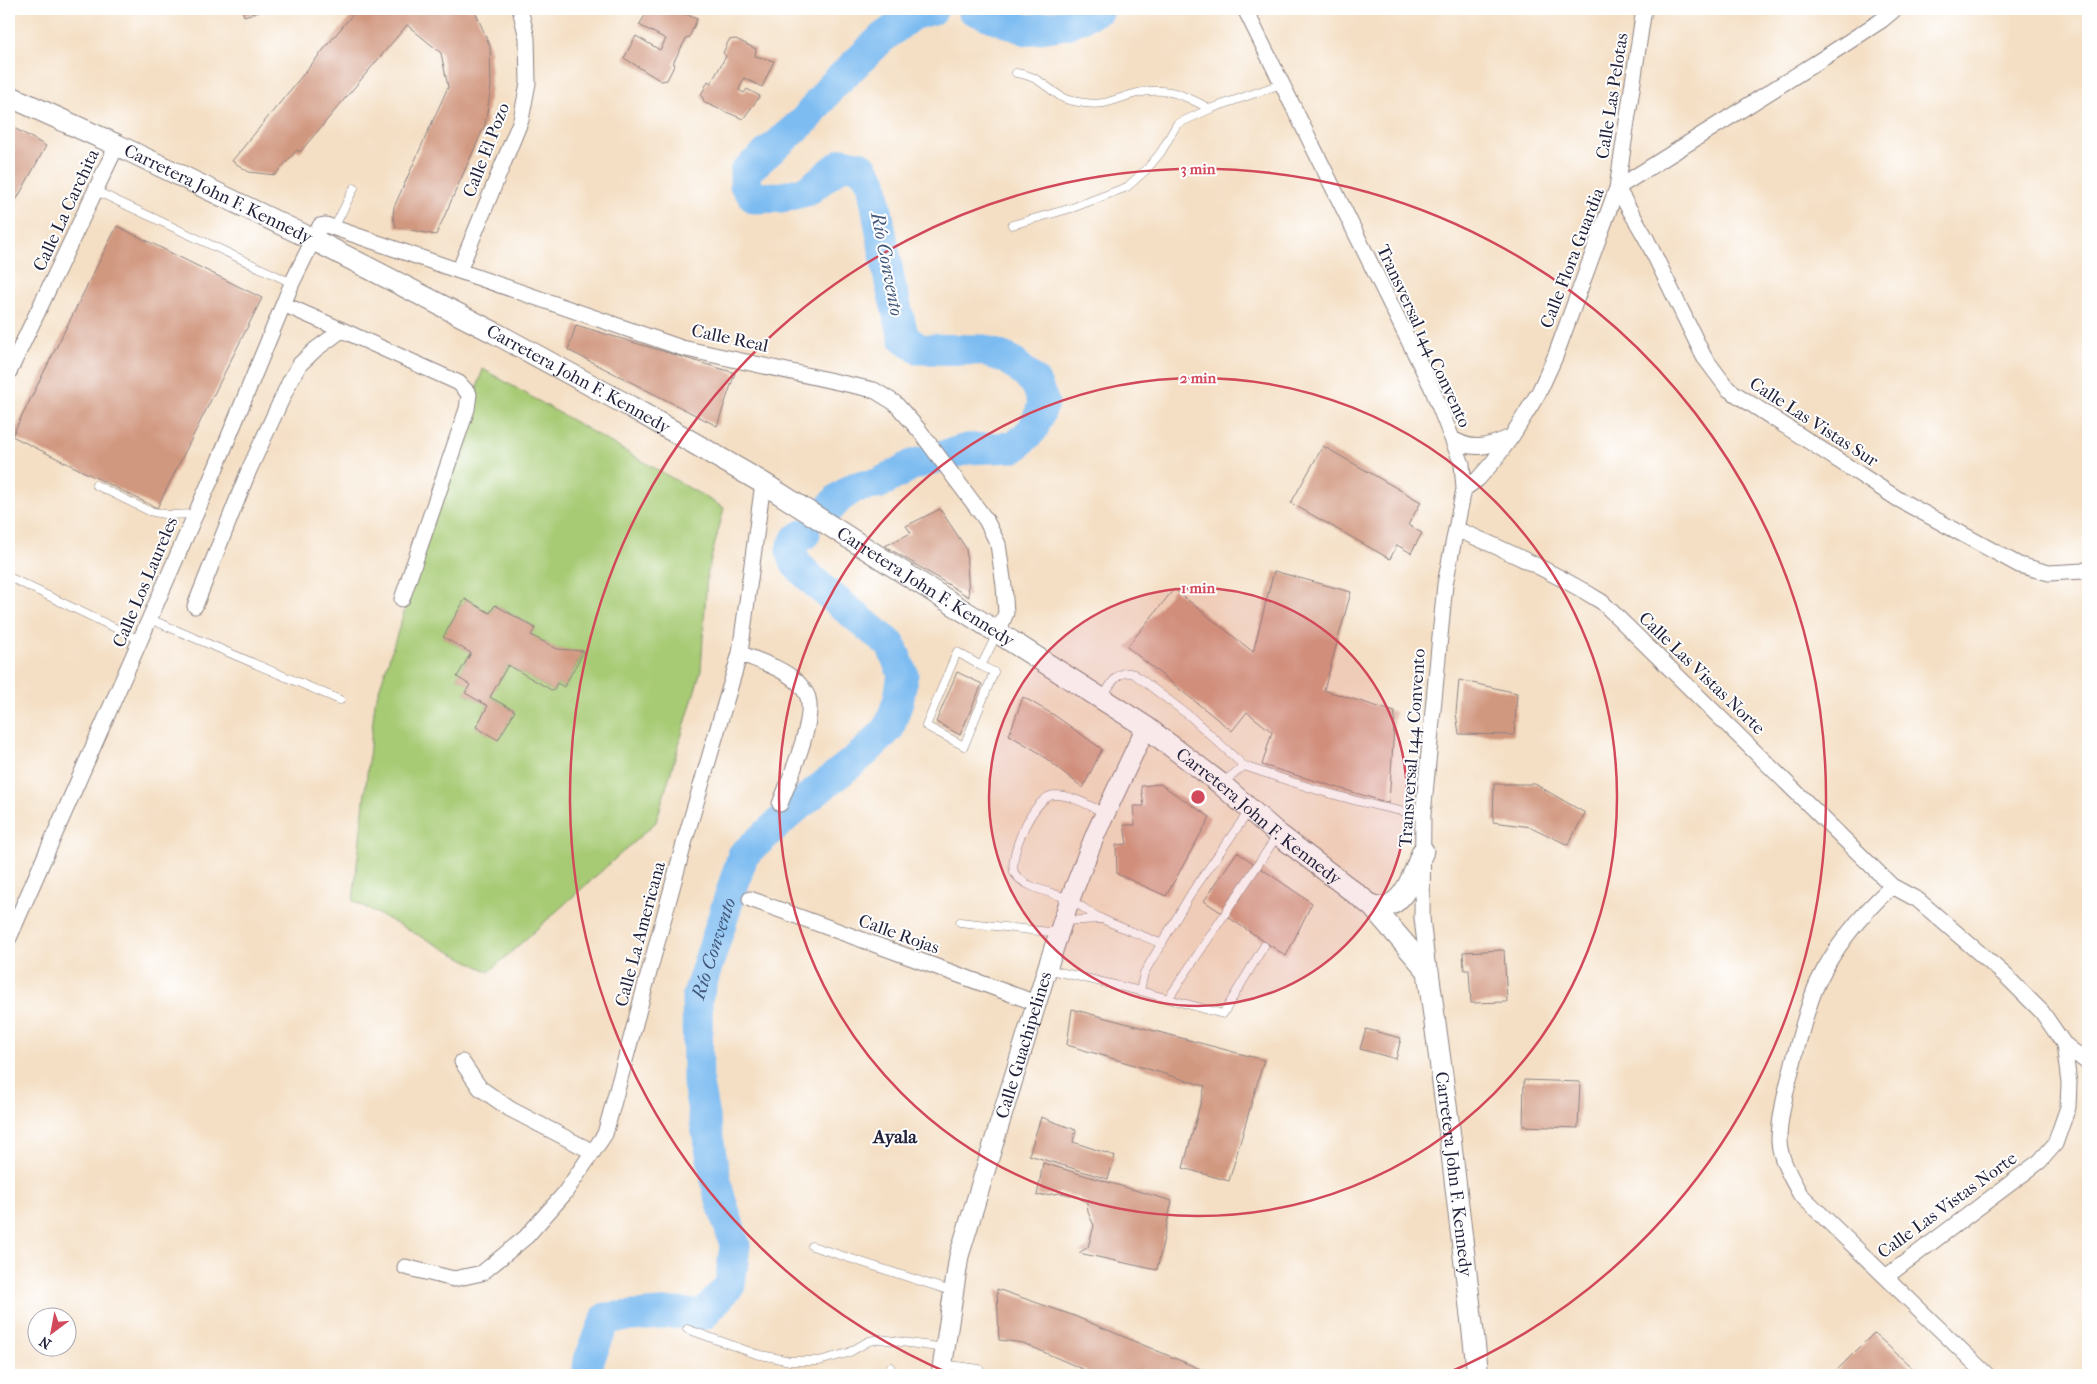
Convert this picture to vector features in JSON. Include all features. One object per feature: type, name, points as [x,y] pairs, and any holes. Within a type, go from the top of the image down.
[{"type":"main road","name":"Carretera John F. Kennedy","points":[[9,96],[117,145],[312,239],[495,333],[623,402],[763,483],[1146,727],[1221,784],[1278,834],[1372,906],[1428,971],[1478,1375]]},
{"type":"main road","points":[[1372,906],[1384,908],[1394,903],[1401,896],[1423,851]]},
{"type":"street","name":"Calle El Pozo","points":[[459,271],[521,120],[528,83],[527,38],[520,9]]},
{"type":"street","name":"Transversal 144 Convento","points":[[1245,9],[1432,388],[1462,464],[1464,489],[1445,584],[1423,815],[1422,918],[1428,971]]},
{"type":"street","name":"Calle Las Pelotas","points":[[1616,188],[1644,9]]},
{"type":"street","name":"Calle Flora Guardia","points":[[1464,489],[1478,479],[1512,436],[1539,392],[1555,357],[1616,188],[1822,59],[1882,20],[1895,9]]},
{"type":"street","name":"Calle La Carchita","points":[[9,372],[117,145]]},
{"type":"street","name":"Calle Las Vistas Sur","points":[[1616,188],[1646,238],[1704,357],[1728,389],[1898,499],[2019,565],[2049,572],[2083,571],[2088,568]]},
{"type":"street","points":[[312,239],[320,226],[326,225],[334,228]]},
{"type":"street","name":"Calle Real","points":[[334,228],[682,348],[874,390],[895,403],[920,430],[986,520],[998,544],[1006,613],[998,632]]},
{"type":"street","name":"Calle Los Laureles","points":[[9,938],[215,470],[283,304],[312,239]]},
{"type":"street","points":[[283,304],[459,382],[469,394],[467,410],[402,598]]},
{"type":"street","points":[[195,606],[249,470],[290,381],[305,359],[342,330]]},
{"type":"street","points":[[1452,439],[1461,444],[1476,448],[1497,443],[1512,436]]},
{"type":"street","name":"Calle La Americana","points":[[405,1267],[454,1279],[482,1273],[526,1237],[564,1194],[605,1134],[685,840],[740,653],[763,483]]},
{"type":"street","name":"Calle Las Vistas Norte","points":[[1456,529],[1542,569],[1602,602],[1892,886],[1918,900],[2006,976],[2042,1012],[2064,1044],[2069,1083],[2068,1106],[2055,1144],[2040,1160],[1887,1276],[1841,1236],[1800,1194],[1787,1170],[1779,1142],[1786,1088],[1818,982],[1841,945],[1871,906],[1892,886]]},
{"type":"street","points":[[740,653],[778,669],[795,680],[808,697],[809,714],[801,750],[780,804]]},
{"type":"street","name":"Calle Guachipelines","points":[[943,1362],[960,1256],[1060,927],[1105,813],[1146,727]]},
{"type":"street","name":"Calle Rojas","points":[[750,899],[1036,1003]]},
{"type":"street","points":[[2064,1044],[2088,1063]]},
{"type":"street","points":[[462,1062],[480,1088],[510,1109],[593,1152]]},
{"type":"street","points":[[1887,1276],[1987,1375]]},
{"type":"lane","points":[[1016,72],[1030,74],[1064,99],[1089,104],[1109,104],[1140,92],[1164,90],[1188,97],[1210,109]]},
{"type":"lane","points":[[1012,225],[1072,208],[1127,187],[1147,169],[1161,152],[1177,124],[1210,109],[1281,84]]},
{"type":"lane","points":[[334,228],[354,188]]},
{"type":"lane","points":[[96,191],[292,283]]},
{"type":"lane","points":[[96,485],[149,511],[169,515],[195,514]]},
{"type":"lane","points":[[9,578],[140,640]]},
{"type":"lane","points":[[150,619],[340,700]]},
{"type":"lane","points":[[981,666],[998,632]]},
{"type":"lane","points":[[957,652],[981,666],[994,672],[964,746],[926,726],[957,652]]},
{"type":"lane","points":[[1102,699],[1114,680],[1127,671],[1134,674],[1191,717],[1244,766],[1326,793],[1384,809],[1423,815]]},
{"type":"lane","points":[[1221,784],[1244,766]]},
{"type":"lane","points":[[1105,813],[1077,801],[1054,795],[1042,800],[1030,816],[1020,838],[1013,866],[1014,873],[1026,883],[1070,899],[1101,918],[1162,944]]},
{"type":"lane","points":[[1140,991],[1144,973],[1192,892],[1250,809]]},
{"type":"lane","points":[[1168,999],[1278,834]]},
{"type":"lane","points":[[960,922],[1060,927],[1101,918]]},
{"type":"lane","points":[[1047,969],[1140,991],[1223,1014],[1264,946]]},
{"type":"lane","points":[[812,1246],[954,1292]]},
{"type":"lane","points":[[687,1329],[756,1354],[790,1361],[819,1361],[848,1352],[869,1341],[880,1339],[943,1362],[979,1369]]},
{"type":"green space","points":[[483,369],[724,508],[707,575],[701,670],[656,822],[489,972],[353,901],[375,702]],"holes":[[[465,599],[490,613],[495,605],[535,627],[531,635],[557,649],[584,652],[564,687],[557,683],[553,691],[508,665],[490,697],[515,711],[498,739],[476,727],[488,706],[465,693],[470,685],[457,677],[471,653],[443,637]]]},
{"type":"building","points":[[242,9],[268,9],[244,16]]},
{"type":"building","points":[[357,9],[474,9],[490,46],[491,87],[485,125],[436,235],[396,227],[393,217],[394,207],[448,87],[441,53],[407,25],[300,152],[297,150],[275,175],[249,172],[232,161]]},
{"type":"building","points":[[649,9],[674,9],[697,19],[689,38],[687,37],[673,63],[675,64],[667,80],[661,81],[624,58],[636,36],[660,50],[666,39],[639,25]]},
{"type":"building","points":[[736,39],[756,49],[755,56],[774,61],[762,87],[744,78],[739,90],[744,93],[747,89],[760,96],[743,119],[705,103],[701,95],[708,81],[711,83],[726,56],[723,53],[729,40]]},
{"type":"building","points":[[9,125],[46,146],[17,199],[9,194]]},
{"type":"building","points":[[117,226],[262,298],[157,508],[12,436]]},
{"type":"building","points":[[576,325],[735,373],[717,426],[568,350]]},
{"type":"building","points":[[1323,446],[1421,502],[1408,525],[1422,533],[1411,553],[1397,545],[1390,559],[1291,503]]},
{"type":"building","points":[[940,509],[966,548],[969,597],[885,546],[911,533],[906,526]]},
{"type":"building","points":[[1274,571],[1351,592],[1324,690],[1395,712],[1389,803],[1262,765],[1272,732],[1247,712],[1232,731],[1127,647],[1174,589],[1253,652]]},
{"type":"building","points":[[465,599],[490,613],[495,605],[535,628],[531,635],[557,649],[584,651],[564,687],[557,683],[553,691],[508,665],[490,697],[515,711],[498,740],[476,727],[488,706],[465,693],[470,685],[457,677],[471,653],[443,637]]},
{"type":"building","points":[[957,672],[982,684],[960,735],[936,722]]},
{"type":"building","points":[[1459,680],[1517,693],[1514,735],[1459,734],[1456,713]]},
{"type":"building","points":[[1023,697],[1054,715],[1102,749],[1083,788],[1038,752],[1009,735]]},
{"type":"building","points":[[1160,784],[1210,817],[1166,896],[1117,874],[1116,845],[1127,844],[1124,825],[1135,825],[1133,806],[1144,806],[1141,786]]},
{"type":"building","points":[[1494,784],[1535,784],[1585,813],[1568,845],[1531,827],[1493,822]]},
{"type":"building","points":[[1237,852],[1312,903],[1286,956],[1204,901]]},
{"type":"building","points":[[1504,950],[1507,1002],[1471,1003],[1469,970],[1464,970],[1463,952]]},
{"type":"building","points":[[1072,1009],[1264,1060],[1229,1181],[1183,1168],[1205,1086],[1067,1045]]},
{"type":"building","points":[[1366,1029],[1401,1038],[1396,1059],[1360,1049]]},
{"type":"building","points":[[1524,1080],[1580,1082],[1578,1128],[1523,1126]]},
{"type":"building","points":[[1041,1117],[1076,1130],[1073,1142],[1115,1156],[1108,1179],[1029,1155]]},
{"type":"building","points":[[1043,1163],[1172,1201],[1157,1270],[1079,1253],[1088,1247],[1094,1226],[1088,1212],[1087,1203],[1078,1197],[1061,1193],[1037,1196]]},
{"type":"building","points":[[997,1289],[1072,1315],[1205,1371],[1203,1375],[1096,1375],[1023,1343],[999,1340]]},
{"type":"building","points":[[1874,1333],[1920,1375],[1832,1375]]},
{"type":"waterway","name":"Río Convento","points":[[828,510],[839,498],[855,487],[878,484],[912,465],[967,449],[1015,447],[1033,429],[1044,403],[1035,382],[1010,360],[984,350],[919,349],[904,338],[890,283],[872,182],[862,167],[843,163],[807,191],[782,197],[755,198],[745,185],[745,172],[804,121],[831,87],[881,39],[912,15],[933,9]]},
{"type":"waterway","name":"Río Convento","points":[[972,9],[1027,30],[1067,24],[1099,9]]},
{"type":"waterway","name":"Río Convento","points":[[587,1375],[589,1360],[606,1318],[674,1313],[703,1315],[730,1285],[735,1245],[718,1191],[698,1084],[697,998],[743,855],[792,811],[866,751],[889,728],[899,698],[903,674],[891,645],[822,589],[796,564],[791,550],[796,539],[805,534]]},
{"type":"district","name":"Ayala","points":[[895,1136]]}]
